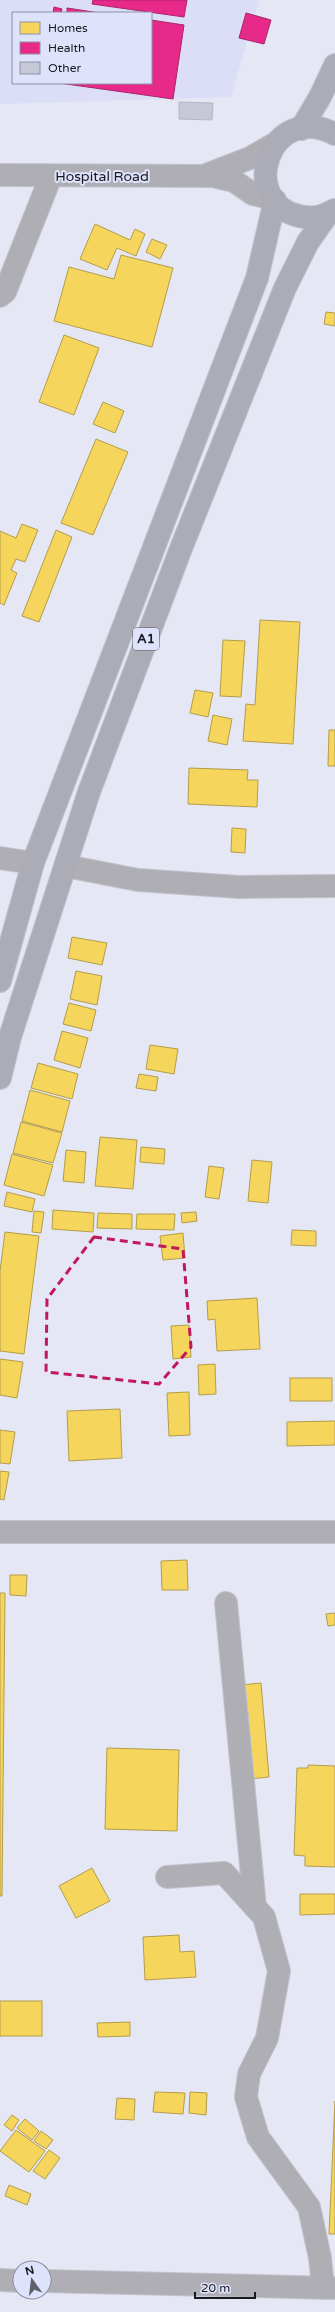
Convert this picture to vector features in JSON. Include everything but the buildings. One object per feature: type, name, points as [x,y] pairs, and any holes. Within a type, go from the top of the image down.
[{"type":"highway","points":[[301,129],[320,97],[335,65]]},
{"type":"highway","points":[[331,212],[316,217],[294,215],[285,210],[267,198],[265,173],[266,162],[276,143],[284,136],[301,129],[315,127],[335,134]]},
{"type":"highway","name":"A1","points":[[0,981],[33,863],[254,285],[265,249],[267,198]]},
{"type":"highway","name":"A1","points":[[0,1078],[10,1037],[89,792],[133,673],[283,294],[308,242],[331,212]]},
{"type":"street","points":[[204,176],[240,162],[276,143]]},
{"type":"street","name":"Hospital Road","points":[[0,175],[204,176]]},
{"type":"street","points":[[0,296],[5,292],[51,176]]},
{"type":"street","points":[[204,176],[234,181],[267,198]]},
{"type":"street","points":[[0,858],[33,863]]},
{"type":"street","points":[[66,866],[138,880],[240,887],[335,886]]},
{"type":"street","points":[[0,1532],[335,1532]]},
{"type":"street","points":[[226,1603],[255,1907]]},
{"type":"street","points":[[52,2281],[329,2288],[320,2258],[309,2207],[258,2137],[246,2098],[249,2074],[267,2038],[279,1971],[264,1917],[224,1873],[167,1877]]},
{"type":"street","points":[[0,2280],[12,2281]]},
{"type":"highlighted area","points":[[94,1237],[183,1249],[191,1347],[159,1384],[46,1372],[47,1299]]},
{"type":"shaded area","points":[[0,0],[259,0],[231,97],[0,104]]}]
